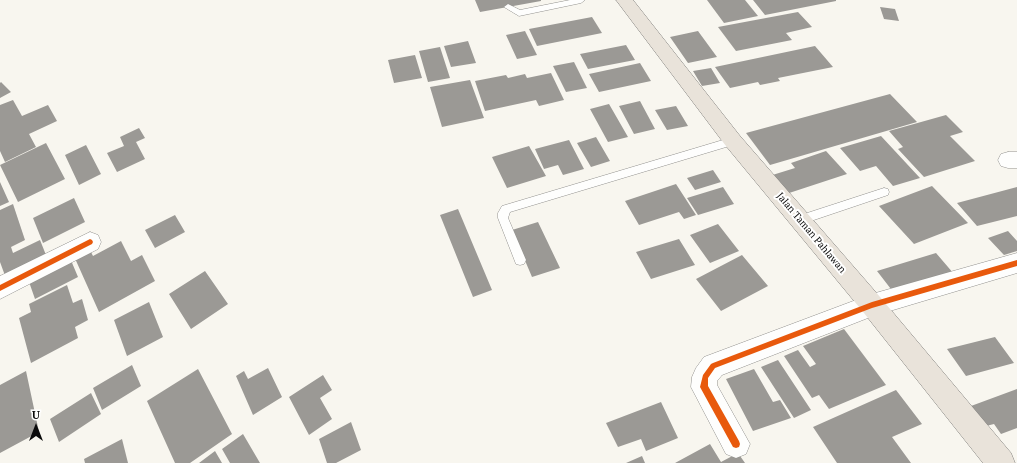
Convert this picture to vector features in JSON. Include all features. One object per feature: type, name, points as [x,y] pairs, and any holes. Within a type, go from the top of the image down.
[{"type":"main road","name":"Jalan Taman Pahlawan","points":[[624,0],[733,141],[872,305],[1001,463]]},
{"type":"street","points":[[0,288],[90,242]]},
{"type":"street","points":[[736,444],[704,387],[705,377],[714,366],[872,305],[1017,263]]},
{"type":"lane","points":[[508,7],[519,13],[581,0]]},
{"type":"lane","points":[[520,260],[503,218],[502,213],[506,209],[733,141]]},
{"type":"lane","points":[[799,220],[884,192]]},
{"type":"building","points":[[475,0],[541,0],[541,1],[480,12]]},
{"type":"building","points":[[707,0],[745,0],[758,16],[724,23]]},
{"type":"building","points":[[753,0],[836,0],[836,1],[765,15]]},
{"type":"building","points":[[880,7],[895,9],[899,21],[884,19]]},
{"type":"building","points":[[798,12],[812,27],[786,33],[792,40],[736,51],[718,27]]},
{"type":"building","points":[[592,17],[602,33],[537,46],[529,29]]},
{"type":"building","points":[[525,31],[537,55],[517,59],[506,35]]},
{"type":"building","points":[[698,31],[717,57],[688,63],[670,37]]},
{"type":"building","points":[[468,41],[476,63],[451,67],[444,46]]},
{"type":"building","points":[[626,45],[635,60],[588,69],[580,54]]},
{"type":"building","points":[[815,46],[833,67],[778,78],[780,81],[760,85],[758,82],[730,88],[715,67]]},
{"type":"building","points":[[440,47],[450,78],[428,82],[419,51]]},
{"type":"building","points":[[415,55],[422,78],[394,83],[388,60]]},
{"type":"building","points":[[574,62],[587,88],[566,92],[553,66]]},
{"type":"building","points":[[640,63],[651,81],[599,92],[589,74]]},
{"type":"building","points":[[711,68],[720,83],[702,86],[693,71]]},
{"type":"building","points":[[551,73],[564,100],[539,106],[536,100],[485,111],[475,81],[506,75],[508,78],[525,74],[527,78]]},
{"type":"building","points":[[470,80],[484,118],[442,127],[430,87]]},
{"type":"building","points":[[1,82],[11,92],[0,98],[0,83]]},
{"type":"building","points":[[890,94],[917,122],[770,165],[746,133]]},
{"type":"building","points":[[13,100],[22,116],[48,105],[57,121],[29,134],[36,147],[5,162],[0,151],[0,105]]},
{"type":"building","points":[[640,101],[655,129],[634,134],[619,106]]},
{"type":"building","points":[[609,104],[628,137],[608,142],[590,109]]},
{"type":"building","points":[[676,106],[688,126],[667,130],[655,110]]},
{"type":"building","points":[[946,115],[963,132],[950,136],[975,161],[924,177],[898,149],[903,147],[889,131]]},
{"type":"building","points":[[139,128],[145,138],[136,142],[145,159],[117,172],[107,153],[124,146],[120,137]]},
{"type":"building","points":[[881,136],[920,178],[893,186],[876,166],[860,171],[840,148]]},
{"type":"building","points":[[596,137],[610,161],[591,167],[577,143]]},
{"type":"building","points":[[569,140],[584,169],[563,175],[558,165],[544,169],[535,149]]},
{"type":"building","points":[[46,143],[65,179],[18,202],[0,165]]},
{"type":"building","points":[[86,145],[101,174],[79,185],[65,155]]},
{"type":"building","points":[[529,146],[546,176],[507,188],[492,157]]},
{"type":"building","points":[[826,151],[847,174],[780,196],[766,177],[795,168],[791,163]]},
{"type":"building","points":[[713,170],[721,182],[695,190],[687,178]]},
{"type":"building","points":[[0,182],[9,202],[0,206]]},
{"type":"building","points":[[676,184],[696,215],[684,219],[679,212],[639,225],[625,201]]},
{"type":"building","points":[[932,186],[968,223],[914,244],[879,206]]},
{"type":"building","points":[[723,187],[734,204],[698,215],[687,198]]},
{"type":"building","points":[[1017,187],[1017,216],[977,226],[957,203]]},
{"type":"building","points":[[74,198],[85,222],[43,243],[33,218]]},
{"type":"building","points":[[13,204],[25,240],[11,247],[13,253],[40,240],[48,260],[7,281],[0,262],[0,210]]},
{"type":"building","points":[[458,209],[492,290],[473,297],[440,215]]},
{"type":"building","points":[[175,215],[185,232],[155,248],[145,230]]},
{"type":"building","points":[[538,222],[560,268],[532,277],[512,230]]},
{"type":"building","points":[[718,224],[739,251],[710,263],[690,235]]},
{"type":"building","points":[[1008,231],[1017,241],[1017,251],[1004,255],[988,238]]},
{"type":"building","points":[[679,239],[695,265],[651,279],[636,252]]},
{"type":"building","points":[[121,241],[131,261],[142,255],[155,281],[99,312],[73,254],[88,246],[93,256]]},
{"type":"building","points":[[936,253],[954,274],[894,293],[877,271]]},
{"type":"building","points":[[742,255],[768,286],[721,311],[696,279]]},
{"type":"building","points":[[70,258],[78,277],[35,299],[28,279]]},
{"type":"building","points":[[205,271],[228,304],[191,329],[169,294]]},
{"type":"building","points":[[67,285],[73,303],[82,299],[88,320],[75,327],[78,338],[31,363],[19,318],[31,312],[29,304]]},
{"type":"building","points":[[149,302],[163,337],[127,356],[114,320]]},
{"type":"building","points":[[844,329],[886,385],[829,409],[819,395],[812,398],[784,356],[798,350],[810,367],[816,364],[803,346]]},
{"type":"building","points":[[995,337],[1014,363],[966,376],[947,349]]},
{"type":"building","points":[[778,360],[811,410],[794,418],[761,367]]},
{"type":"building","points":[[132,365],[141,386],[102,410],[93,388]]},
{"type":"building","points":[[268,368],[282,397],[253,415],[236,376],[244,371],[248,379]]},
{"type":"building","points":[[198,369],[232,434],[190,463],[175,463],[147,401]]},
{"type":"building","points":[[754,369],[773,402],[780,400],[791,418],[753,431],[726,379]]},
{"type":"building","points":[[26,371],[39,432],[0,453],[0,385]]},
{"type":"building","points":[[323,375],[332,390],[320,398],[332,419],[309,435],[289,397]]},
{"type":"building","points":[[1017,389],[1017,428],[1001,434],[994,424],[986,426],[971,406]]},
{"type":"building","points":[[896,390],[922,424],[892,437],[911,463],[837,463],[813,427]]},
{"type":"building","points":[[91,393],[101,414],[59,442],[50,419]]},
{"type":"building","points":[[661,402],[678,438],[646,451],[641,439],[618,447],[606,423]]},
{"type":"building","points":[[351,422],[361,450],[336,463],[327,463],[319,439]]},
{"type":"building","points":[[243,434],[260,463],[230,463],[222,449]]},
{"type":"building","points":[[122,439],[128,463],[85,463],[84,459]]},
{"type":"building","points":[[710,444],[721,462],[738,453],[745,463],[675,463]]},
{"type":"building","points":[[215,451],[222,463],[199,463]]},
{"type":"building","points":[[642,456],[645,463],[626,463]]},
{"type":"cycle path","points":[[0,288],[90,242]]},
{"type":"cycle path","points":[[736,444],[704,387],[705,377],[713,366],[872,305],[1017,263]]}]
